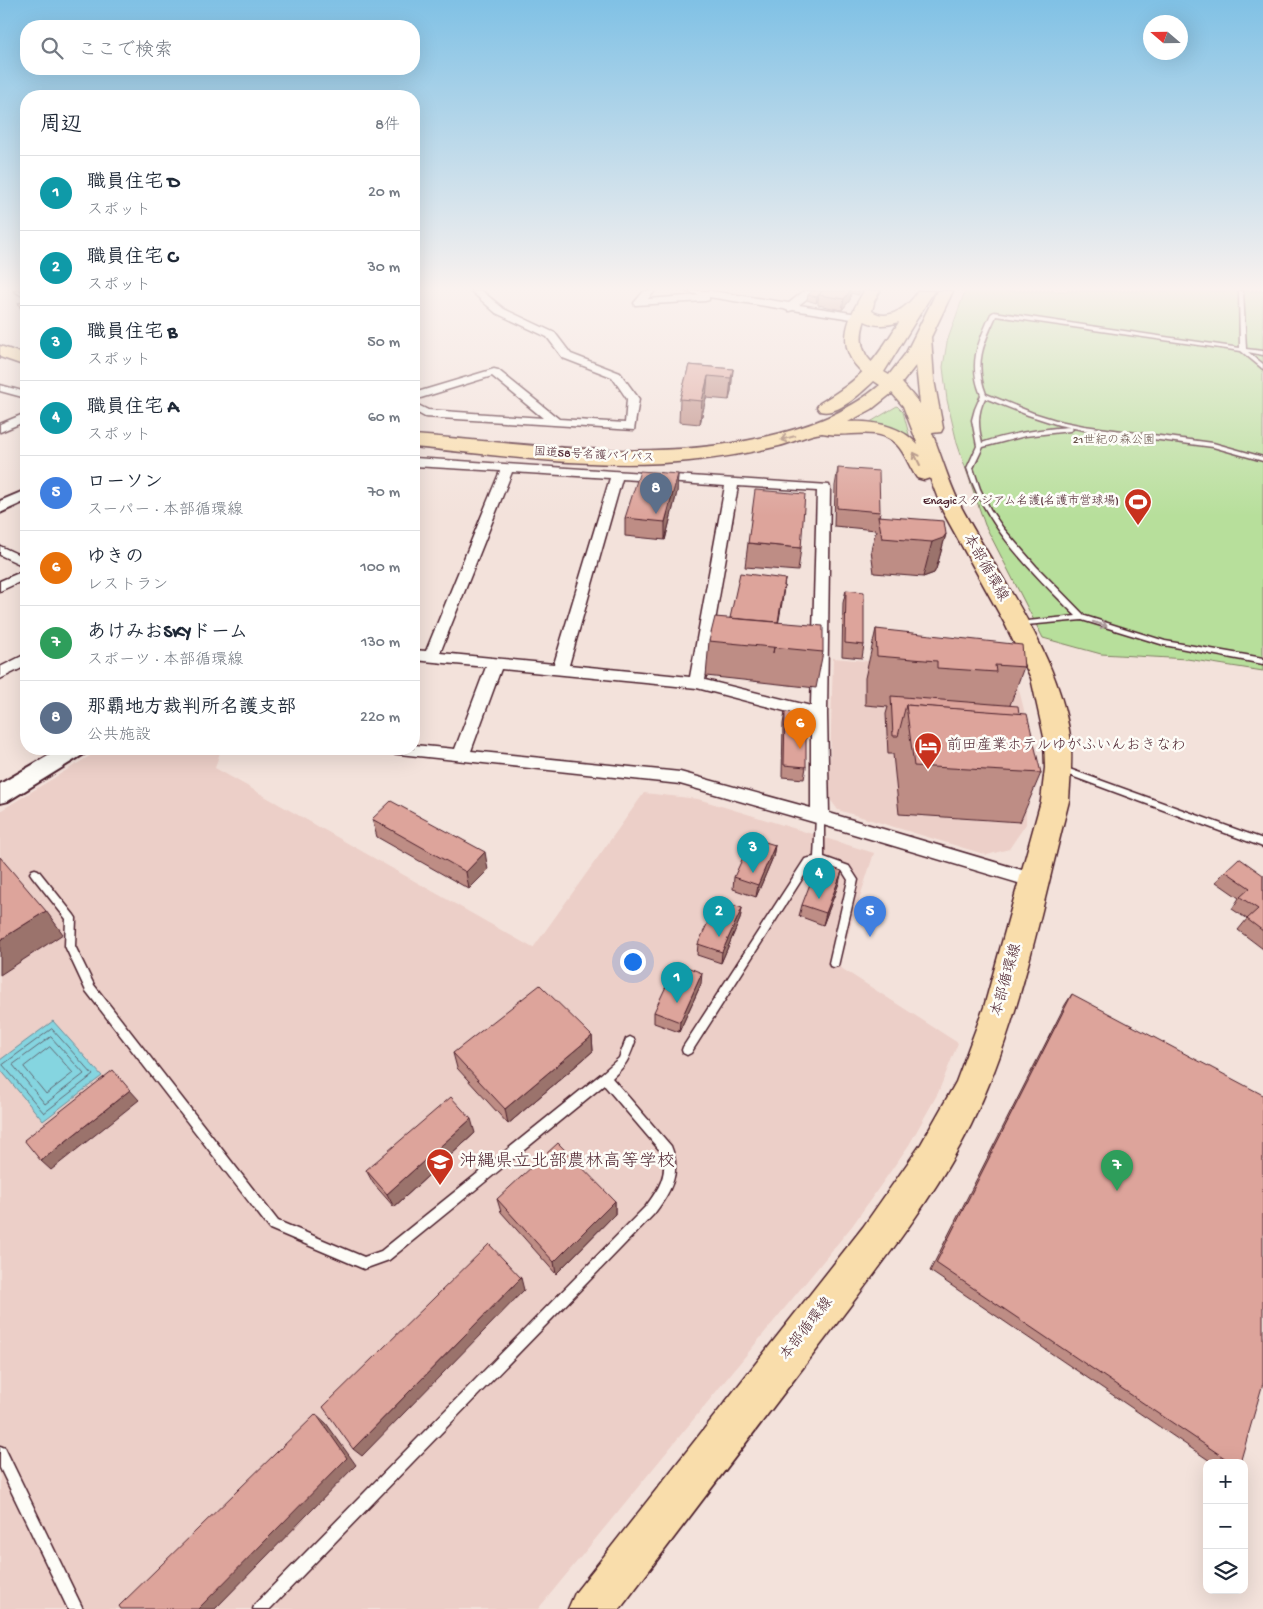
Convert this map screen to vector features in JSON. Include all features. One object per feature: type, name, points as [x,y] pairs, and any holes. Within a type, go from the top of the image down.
[{"type":"main road","name":"本部循環線","points":[[590,1609],[876,1240],[934,1156],[958,1114],[971,1086],[1000,1007],[1055,801],[1058,768],[1057,736],[1043,678],[1017,624],[953,512],[912,405],[904,394],[866,366]]},
{"type":"main road","name":"国道58号名護バイパス","points":[[420,430],[594,445],[656,446],[698,442],[771,428],[810,416],[850,393],[878,366]]},
{"type":"main road","name":"国道58号名護バイパス","points":[[420,443],[566,464],[618,459],[680,458],[740,450],[810,432],[849,415],[872,401],[892,384],[905,366]]},
{"type":"main road","points":[[924,366],[925,380],[934,424],[933,460]]},
{"type":"main road","points":[[0,367],[20,374]]},
{"type":"main road","points":[[810,432],[862,427],[878,428],[893,434],[907,443],[912,449],[935,497],[953,512]]},
{"type":"street","points":[[420,410],[424,413],[630,427],[633,399],[616,375],[593,366]]},
{"type":"street","points":[[420,395],[494,372],[556,422]]},
{"type":"street","points":[[0,388],[20,393]]},
{"type":"street","points":[[0,428],[20,420]]},
{"type":"street","points":[[420,462],[507,469],[566,464],[617,476],[824,488],[819,714],[820,817]]},
{"type":"street","points":[[431,657],[507,469]]},
{"type":"street","points":[[560,670],[617,476]]},
{"type":"street","points":[[697,683],[732,483]]},
{"type":"street","points":[[0,508],[20,498]]},
{"type":"street","points":[[0,550],[20,560]]},
{"type":"street","points":[[0,587],[20,577]]},
{"type":"street","points":[[420,656],[697,683],[819,714]]},
{"type":"street","points":[[0,674],[20,662]]},
{"type":"street","points":[[461,756],[496,664]]},
{"type":"street","points":[[420,752],[680,778],[820,817],[1035,881]]},
{"type":"street","points":[[0,796],[66,755]]},
{"type":"lane","points":[[977,366],[976,376],[984,395],[1032,416],[1091,429],[1197,442],[1248,453],[1263,459]]},
{"type":"lane","points":[[984,395],[976,410],[975,428],[980,446],[970,468],[979,491],[989,510],[1017,550],[1082,618]]},
{"type":"lane","points":[[980,446],[1023,433],[1056,429],[1091,429]]},
{"type":"lane","points":[[1017,624],[1082,618],[1164,643],[1263,662]]},
{"type":"lane","points":[[1058,768],[1263,843]]},
{"type":"lane","points":[[819,859],[820,817]]},
{"type":"lane","points":[[687,1050],[808,862],[819,859],[846,869],[853,880],[834,963]]},
{"type":"lane","points":[[35,874],[71,918],[70,946],[90,988],[274,1225],[364,1263],[385,1256],[605,1078],[623,1061],[630,1042]]},
{"type":"lane","points":[[260,1609],[650,1210],[658,1199],[669,1178],[671,1168],[667,1150],[605,1078]]},
{"type":"lane","points":[[0,1453],[76,1609]]},
{"type":"shaded area","name":"前田産業ホテルゆがふいんおきなわ","points":[[833,658],[1015,674],[1024,710],[1027,743],[1026,824],[1009,849],[987,855],[838,810],[829,798]]},
{"type":"shaded area","name":"沖縄県立北部農林高等学校","points":[[91,755],[219,755],[215,768],[533,948],[644,793],[698,799],[874,853],[838,966],[958,1043],[938,1093],[909,1145],[852,1226],[538,1609],[0,1609],[0,811]]},
{"type":"green space","name":"21世紀の森公園","points":[[1263,366],[1263,671],[1187,659],[1101,654],[1043,638],[985,525],[957,443],[947,400],[943,367]]},
{"type":"green space","points":[[897,406],[903,412],[910,438],[867,424]]},
{"type":"water","points":[[53,1021],[102,1076],[43,1121],[0,1069],[0,1060]]},
{"type":"building","points":[[689,366],[733,369],[731,378],[708,376],[702,401],[680,399]]},
{"type":"building","points":[[838,468],[879,471],[880,512],[837,508]]},
{"type":"building","points":[[640,471],[678,474],[665,522],[625,518]]},
{"type":"building","points":[[755,490],[805,494],[801,548],[748,543]]},
{"type":"building","points":[[878,516],[944,521],[946,534],[943,538],[932,542],[882,538]]},
{"type":"building","points":[[740,573],[785,579],[778,622],[730,618]]},
{"type":"building","points":[[846,590],[864,592],[864,645],[845,643]]},
{"type":"building","points":[[715,617],[823,626],[823,652],[709,641]]},
{"type":"building","points":[[876,629],[1022,645],[1024,667],[995,665],[996,672],[937,668],[937,661],[877,656]]},
{"type":"building","points":[[891,696],[1018,706],[1019,714],[906,705],[898,736],[893,736]]},
{"type":"building","points":[[906,705],[1027,714],[1041,773],[914,766]]},
{"type":"building","points":[[785,712],[806,713],[806,767],[784,765]]},
{"type":"building","points":[[391,801],[485,852],[466,872],[372,819]]},
{"type":"building","points":[[752,838],[775,845],[758,885],[734,877]]},
{"type":"building","points":[[0,857],[46,911],[0,940]]},
{"type":"building","points":[[1239,858],[1263,875],[1263,931],[1247,919],[1258,909],[1240,897],[1250,888],[1225,871]]},
{"type":"building","points":[[818,863],[842,871],[826,913],[802,905]]},
{"type":"building","points":[[718,900],[742,908],[722,952],[698,944]]},
{"type":"building","points":[[677,963],[702,973],[680,1022],[654,1012]]},
{"type":"building","points":[[540,985],[592,1036],[505,1109],[453,1053]]},
{"type":"building","points":[[1072,994],[1263,1095],[1263,1383],[1241,1459],[1226,1459],[936,1263]]},
{"type":"building","points":[[113,1070],[130,1090],[41,1161],[24,1140]]},
{"type":"building","points":[[451,1097],[471,1119],[387,1194],[366,1170]]},
{"type":"building","points":[[558,1143],[615,1201],[554,1262],[497,1199]]},
{"type":"building","points":[[489,1244],[521,1278],[353,1449],[323,1407]]},
{"type":"building","points":[[316,1414],[347,1458],[198,1609],[121,1609],[119,1606]]},
{"type":"place","name":"那覇地方裁判所名護支部","points":[[656,514]]},
{"type":"place","name":"Enagicスタジアム名護(名護市営球場)","points":[[1138,526]]},
{"type":"place","name":"ゆきの","points":[[800,749]]},
{"type":"place","name":"前田産業ホテルゆがふいんおきなわ","points":[[928,770]]},
{"type":"place","name":"職員住宅 B","points":[[753,873]]},
{"type":"place","name":"職員住宅 A","points":[[819,899]]},
{"type":"place","name":"職員住宅 C","points":[[719,937]]},
{"type":"place","name":"ローソン","points":[[870,937]]},
{"type":"place","name":"職員住宅 D","points":[[677,1003]]},
{"type":"place","name":"沖縄県立北部農林高等学校","points":[[440,1186]]},
{"type":"place","name":"あけみおSKYドーム","points":[[1117,1191]]}]
